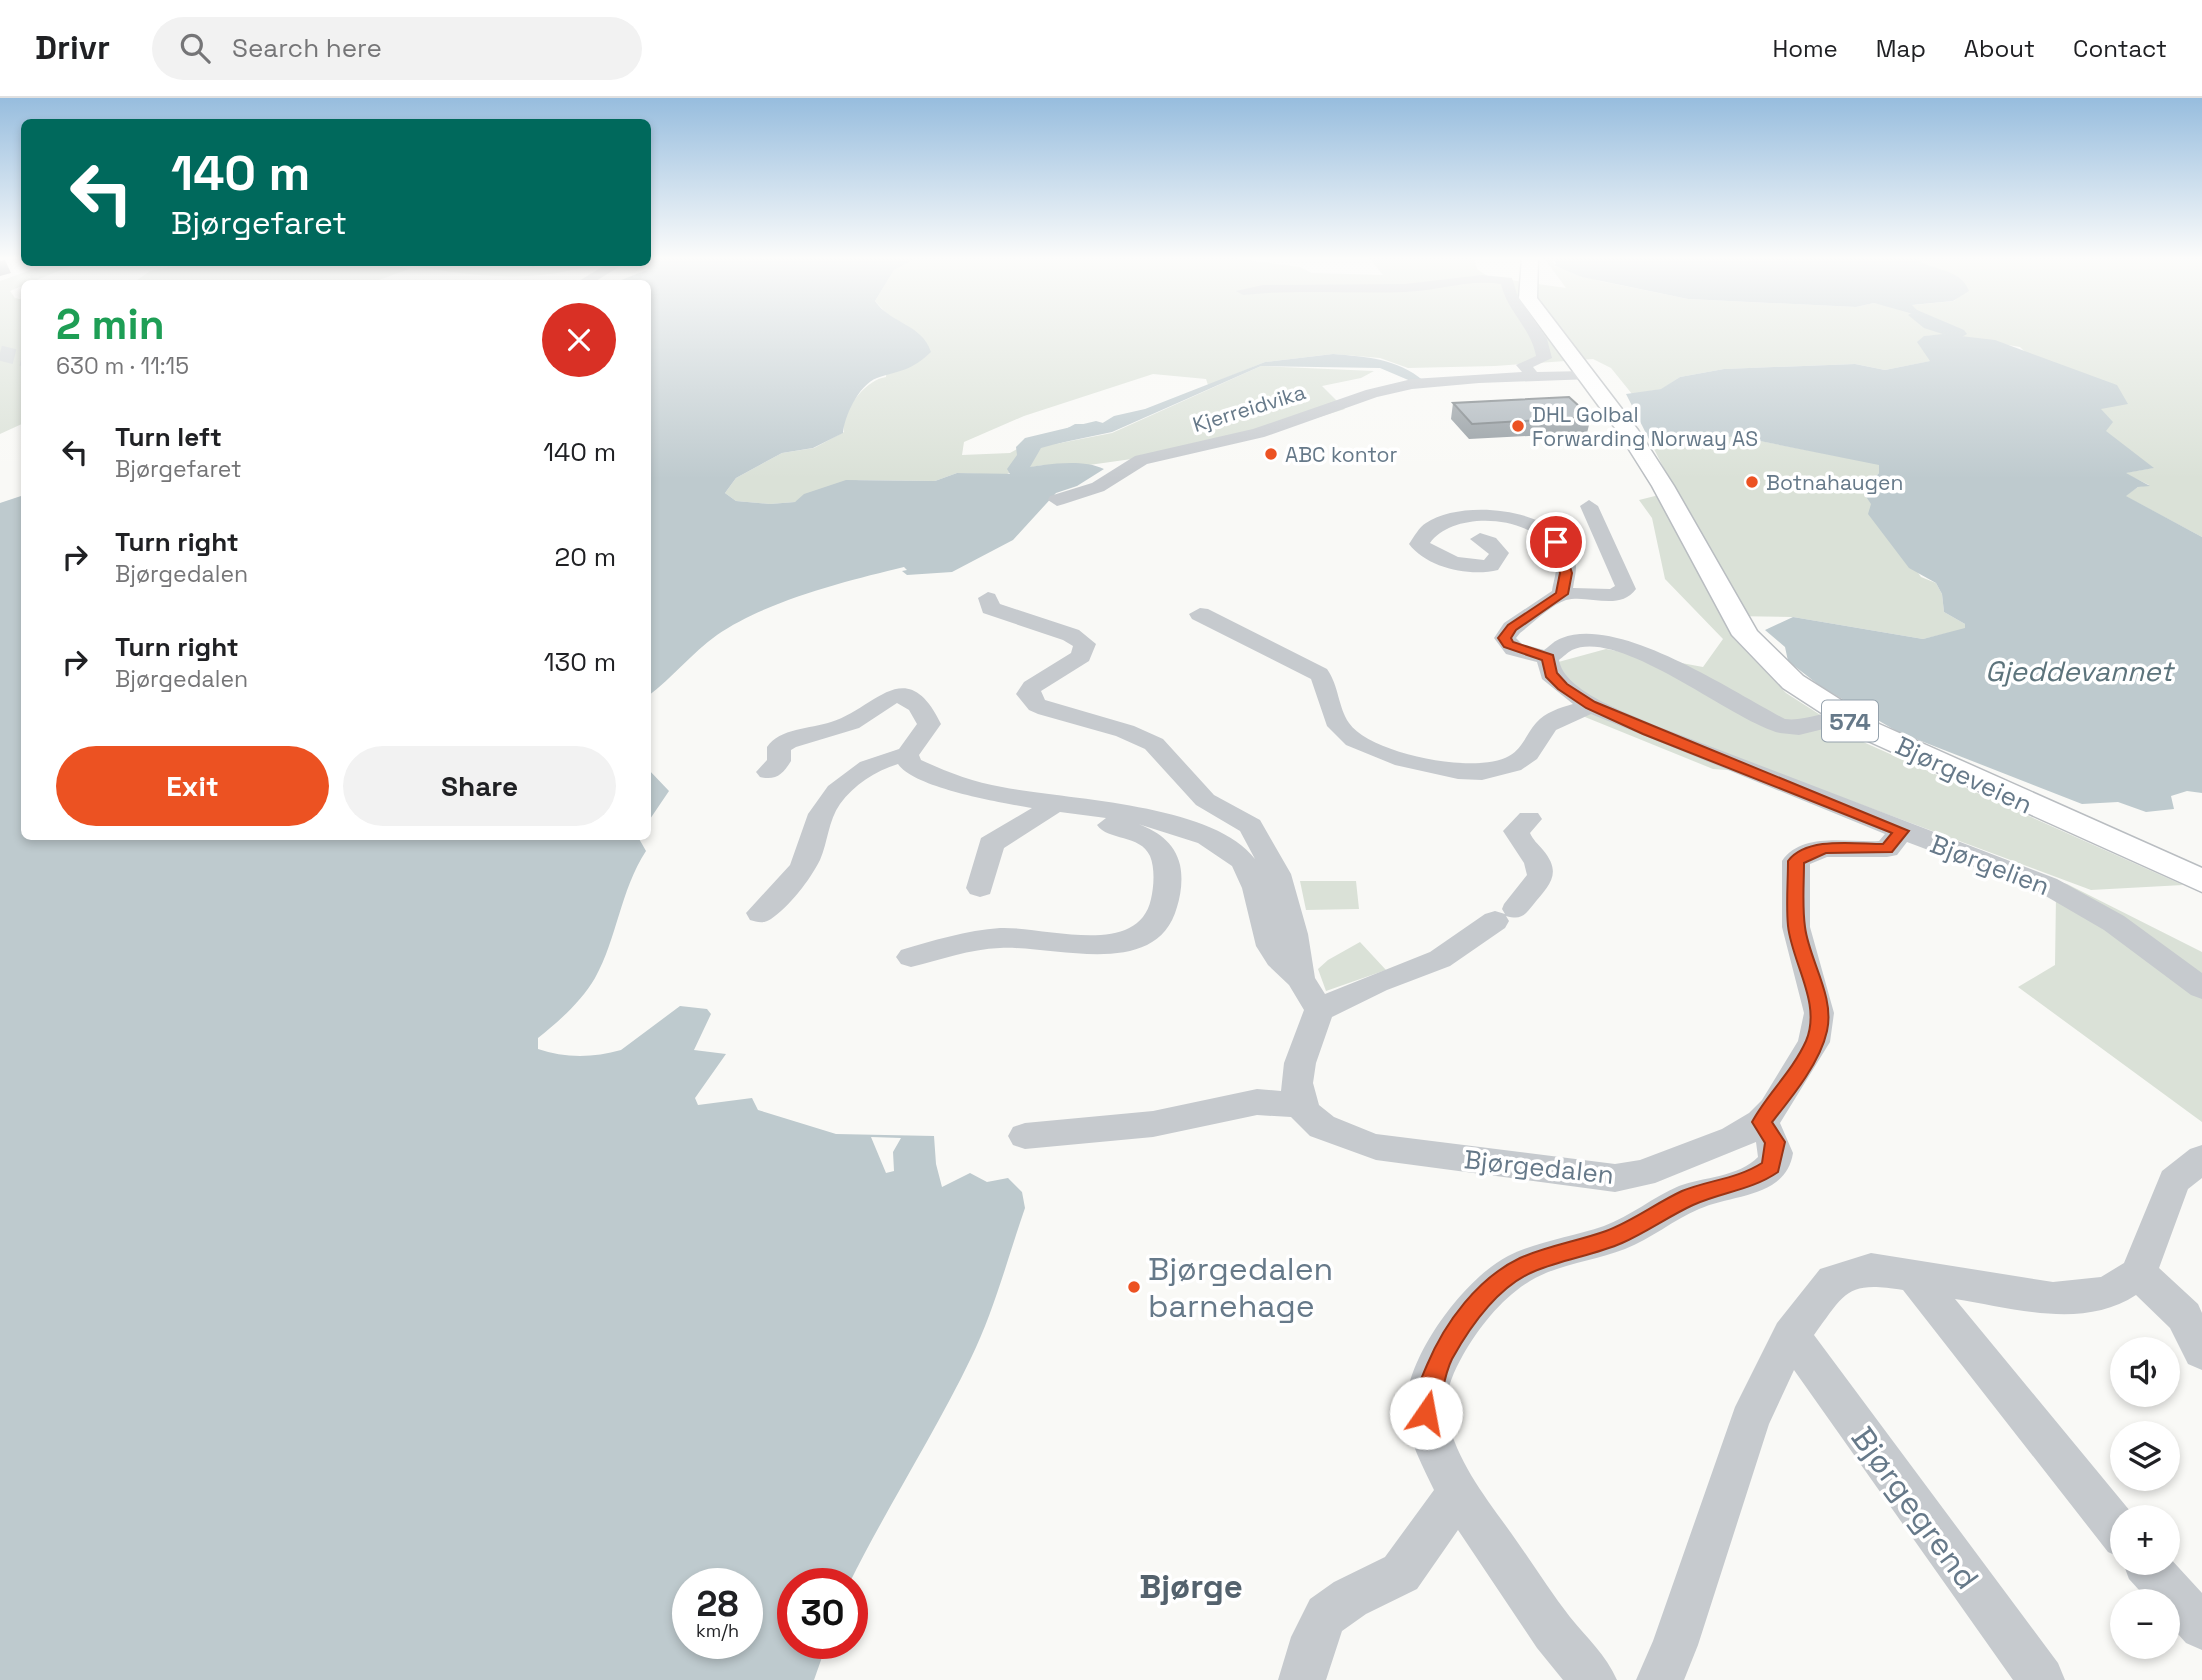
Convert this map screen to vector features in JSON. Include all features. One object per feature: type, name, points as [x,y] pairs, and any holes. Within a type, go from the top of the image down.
[{"type":"main road","name":"Bjørgeveien","points":[[1553,332],[1578,377],[1634,442],[1663,486],[1746,635],[1793,682],[1837,713],[1979,783],[2194,879]]},
{"type":"street","points":[[1534,332],[1543,345],[1544,358],[1524,365],[1534,377]]},
{"type":"street","name":"Kjerreidvika","points":[[1057,500],[1098,487],[1141,460],[1261,432],[1372,393],[1449,381],[1578,377]]},
{"type":"street","points":[[1589,506],[1626,589],[1614,595],[1562,594],[1512,628],[1505,638],[1514,649],[1548,657],[1554,648],[1575,642],[1621,646],[1670,664],[1759,718],[1780,726],[1799,728],[1837,713]]},
{"type":"street","points":[[1480,539],[1489,542],[1499,553],[1491,566],[1475,566],[1446,559],[1426,551],[1419,544],[1429,531],[1453,517],[1491,516],[1526,523],[1547,532],[1556,542],[1566,573],[1562,594]]},
{"type":"street","points":[[988,598],[991,608],[1071,635],[1085,644],[1081,656],[1032,687],[1028,694],[1031,700],[1046,709],[1125,731],[1154,744],[1205,800],[1251,826],[1277,874],[1298,957],[1300,978]]},
{"type":"street","points":[[1200,614],[1319,674],[1325,681],[1334,718],[1344,732],[1366,745],[1452,770],[1479,772],[1517,762],[1536,745],[1546,725],[1591,705]]},
{"type":"street","name":"Bjørgelien","points":[[1548,657],[1550,674],[1562,687],[1591,705],[1648,731],[2047,885],[2113,923],[2202,988]]},
{"type":"street","points":[[760,913],[801,869],[814,844],[821,815],[838,793],[859,772],[884,758],[907,755],[929,724],[918,705],[901,696],[882,702],[853,722],[840,727],[793,736],[779,747],[779,761],[769,772]]},
{"type":"street","points":[[907,755],[909,764],[946,782],[976,790],[1139,816],[1212,836],[1236,854],[1251,872],[1260,892],[1265,934],[1281,962],[1300,978],[1319,1010]]},
{"type":"street","points":[[980,888],[991,844],[1048,809],[1054,802]]},
{"type":"street","points":[[911,957],[1002,938],[1105,946],[1146,934],[1160,921],[1165,906],[1168,867],[1158,845],[1139,834],[1087,821],[1082,816],[1085,806]]},
{"type":"street","points":[[1025,1136],[1153,1124],[1206,1115],[1257,1102],[1299,1105],[1295,1079],[1299,1057],[1319,1010],[1376,983],[1440,959],[1506,915],[1532,891],[1541,875],[1539,865],[1523,849],[1516,831],[1529,820]]},
{"type":"street","name":"Bjørgedalen","points":[[1299,1105],[1312,1122],[1337,1137],[1376,1147],[1615,1178],[1643,1173],[1734,1138],[1761,1122],[1785,1093],[1819,1028],[1817,999],[1796,927],[1796,861],[1802,855],[1826,849],[1887,849],[1902,831]]},
{"type":"street","points":[[1593,1680],[1553,1632],[1458,1493],[1436,1448],[1426,1413],[1428,1392],[1443,1355],[1474,1306],[1507,1275],[1529,1264],[1615,1237],[1689,1197],[1754,1178],[1771,1167],[1775,1156],[1775,1142],[1761,1122]]},
{"type":"street","points":[[1660,1680],[1679,1632],[1749,1421],[1791,1335],[1833,1280],[1871,1269],[2053,1298],[2108,1293],[2138,1273],[2175,1181],[2202,1159]]},
{"type":"street","points":[[2138,1273],[2183,1316],[2202,1352]]},
{"type":"street","points":[[1914,1276],[2110,1521]]},
{"type":"street","name":"Bjørgegrend","points":[[1791,1335],[2040,1680]]},
{"type":"street","points":[[1302,1680],[1314,1637],[1326,1615],[1350,1598],[1401,1573],[1458,1493]]},
{"type":"street","points":[[2156,1575],[2202,1627]]},
{"type":"shaded area","points":[[0,332],[21,332],[21,424],[0,434]]},
{"type":"shaded area","points":[[888,332],[2202,332],[2202,537],[2125,496],[2138,487],[2149,485],[2124,473],[2153,468],[2105,431],[2020,347],[1960,337],[1958,334],[1924,336],[1931,361],[1885,370],[1855,364],[1724,369],[1680,377],[1662,389],[1632,394],[1611,368],[1593,359],[1495,366],[1408,368],[1380,358],[1333,354],[1265,362],[1208,385],[1206,379],[1153,374],[1024,416],[964,442],[962,455],[1010,453],[1044,434],[1058,434],[1048,439],[1055,444],[1112,433],[1261,366],[1374,371],[1361,378],[1322,386],[1345,409],[1294,425],[1160,455],[1089,465],[1043,465],[1005,475],[957,473],[935,481],[859,480],[795,502],[770,504],[736,501],[725,493],[736,478],[782,453],[814,448],[844,432],[846,415],[856,398],[871,384],[886,377]]},
{"type":"shaded area","points":[[1701,434],[1740,437],[1879,464],[1879,473],[1870,482],[1871,504],[1921,577],[1936,583],[1942,594],[1944,612],[1965,624],[1965,629],[1923,639],[1793,617],[1731,616],[1733,638],[1786,693],[1861,741],[2183,885],[2091,890],[1779,774],[1713,769],[1585,717],[1589,699],[1540,667],[1606,649],[1703,667],[1723,639],[1665,579],[1652,518],[1639,500],[1675,491],[1652,445],[1678,436]]},
{"type":"shaded area","points":[[1962,854],[2067,884],[2202,952],[2202,1122],[2018,987],[2055,965],[2056,896]]},
{"type":"shaded area","points":[[1300,881],[1356,881],[1359,909],[1306,910]]},
{"type":"shaded area","points":[[1360,942],[1386,970],[1326,991],[1318,969],[1328,960]]},
{"type":"water","points":[[651,332],[917,332],[927,343],[931,352],[924,358],[911,366],[877,378],[864,387],[849,411],[843,433],[813,448],[782,453],[736,478],[725,493],[736,501],[770,504],[795,502],[804,494],[846,480],[935,481],[957,473],[1018,474],[1018,469],[1061,463],[1084,464],[1104,469],[1077,486],[1056,493],[1013,540],[952,572],[907,575],[902,571],[907,570],[904,567],[782,602],[717,635],[651,693]]},
{"type":"water","name":"Gjeddevannet","points":[[1943,334],[1995,340],[2117,385],[2128,404],[2101,409],[2113,422],[2106,431],[2154,468],[2126,473],[2150,486],[2138,487],[2126,496],[2202,537],[2202,793],[2187,791],[2171,796],[2174,809],[2146,812],[2118,802],[2082,804],[1898,732],[1820,686],[1788,661],[1785,647],[1765,630],[1793,617],[1923,639],[1965,628],[1965,624],[1944,612],[1942,594],[1936,583],[1909,568],[1868,514],[1871,504],[1865,495],[1870,482],[1879,473],[1879,465],[1740,437],[1678,436],[1652,445],[1626,394],[1661,389],[1680,377],[1724,369],[1855,364],[1885,370],[1930,361],[1917,342],[1924,336]]},
{"type":"water","points":[[1333,354],[1392,363],[1424,381],[1413,382],[1380,368],[1261,366],[1112,432],[1055,444],[1048,439],[1075,424],[1101,424],[1114,416],[1145,409],[1265,362]]},
{"type":"water","points":[[21,496],[21,840],[640,840],[646,851],[630,882],[609,947],[595,978],[577,1003],[538,1038],[538,1049],[568,1055],[610,1053],[621,1050],[680,1006],[707,1009],[711,1014],[694,1050],[726,1054],[695,1098],[698,1105],[752,1098],[758,1110],[836,1134],[934,1136],[936,1164],[942,1187],[970,1173],[987,1182],[1008,1178],[1022,1192],[1025,1208],[979,1340],[957,1387],[857,1568],[777,1568],[777,1659],[821,1659],[814,1680],[0,1680],[0,503]]},
{"type":"water","points":[[651,772],[669,791],[651,818]]},
{"type":"pier","points":[[871,1137],[901,1138],[893,1152],[894,1171],[886,1173]]},
{"type":"building","points":[[1569,397],[1591,417],[1472,424],[1453,403]]},
{"type":"waterway","points":[[1952,332],[1958,334]]},
{"type":"waterway","points":[[1018,469],[1028,455],[1027,447],[1033,443],[1096,427]]},
{"type":"tunnel","points":[[0,353],[21,358]]},
{"type":"place","name":"DHL Golbal Forwarding Norway AS","points":[[1518,426]]},
{"type":"place","name":"ABC kontor","points":[[1271,454]]},
{"type":"place","name":"Botnahaugen","points":[[1752,482]]},
{"type":"place","name":"Bjørgedalen barnehage","points":[[1134,1287]]},
{"type":"district","name":"Bjørge","points":[[1191,1587]]},
{"type":"route","points":[[1426,1413],[1428,1392],[1443,1355],[1474,1306],[1507,1275],[1529,1264],[1615,1237],[1689,1197],[1754,1178],[1771,1167],[1775,1156],[1775,1142],[1761,1122],[1785,1093],[1819,1028],[1817,999],[1796,927],[1796,861],[1802,855],[1826,849],[1887,849],[1894,844],[1902,831],[1648,731],[1591,705],[1562,687],[1550,674],[1548,657],[1536,656],[1508,645],[1505,638],[1512,628],[1562,594],[1566,573],[1556,542]]}]
